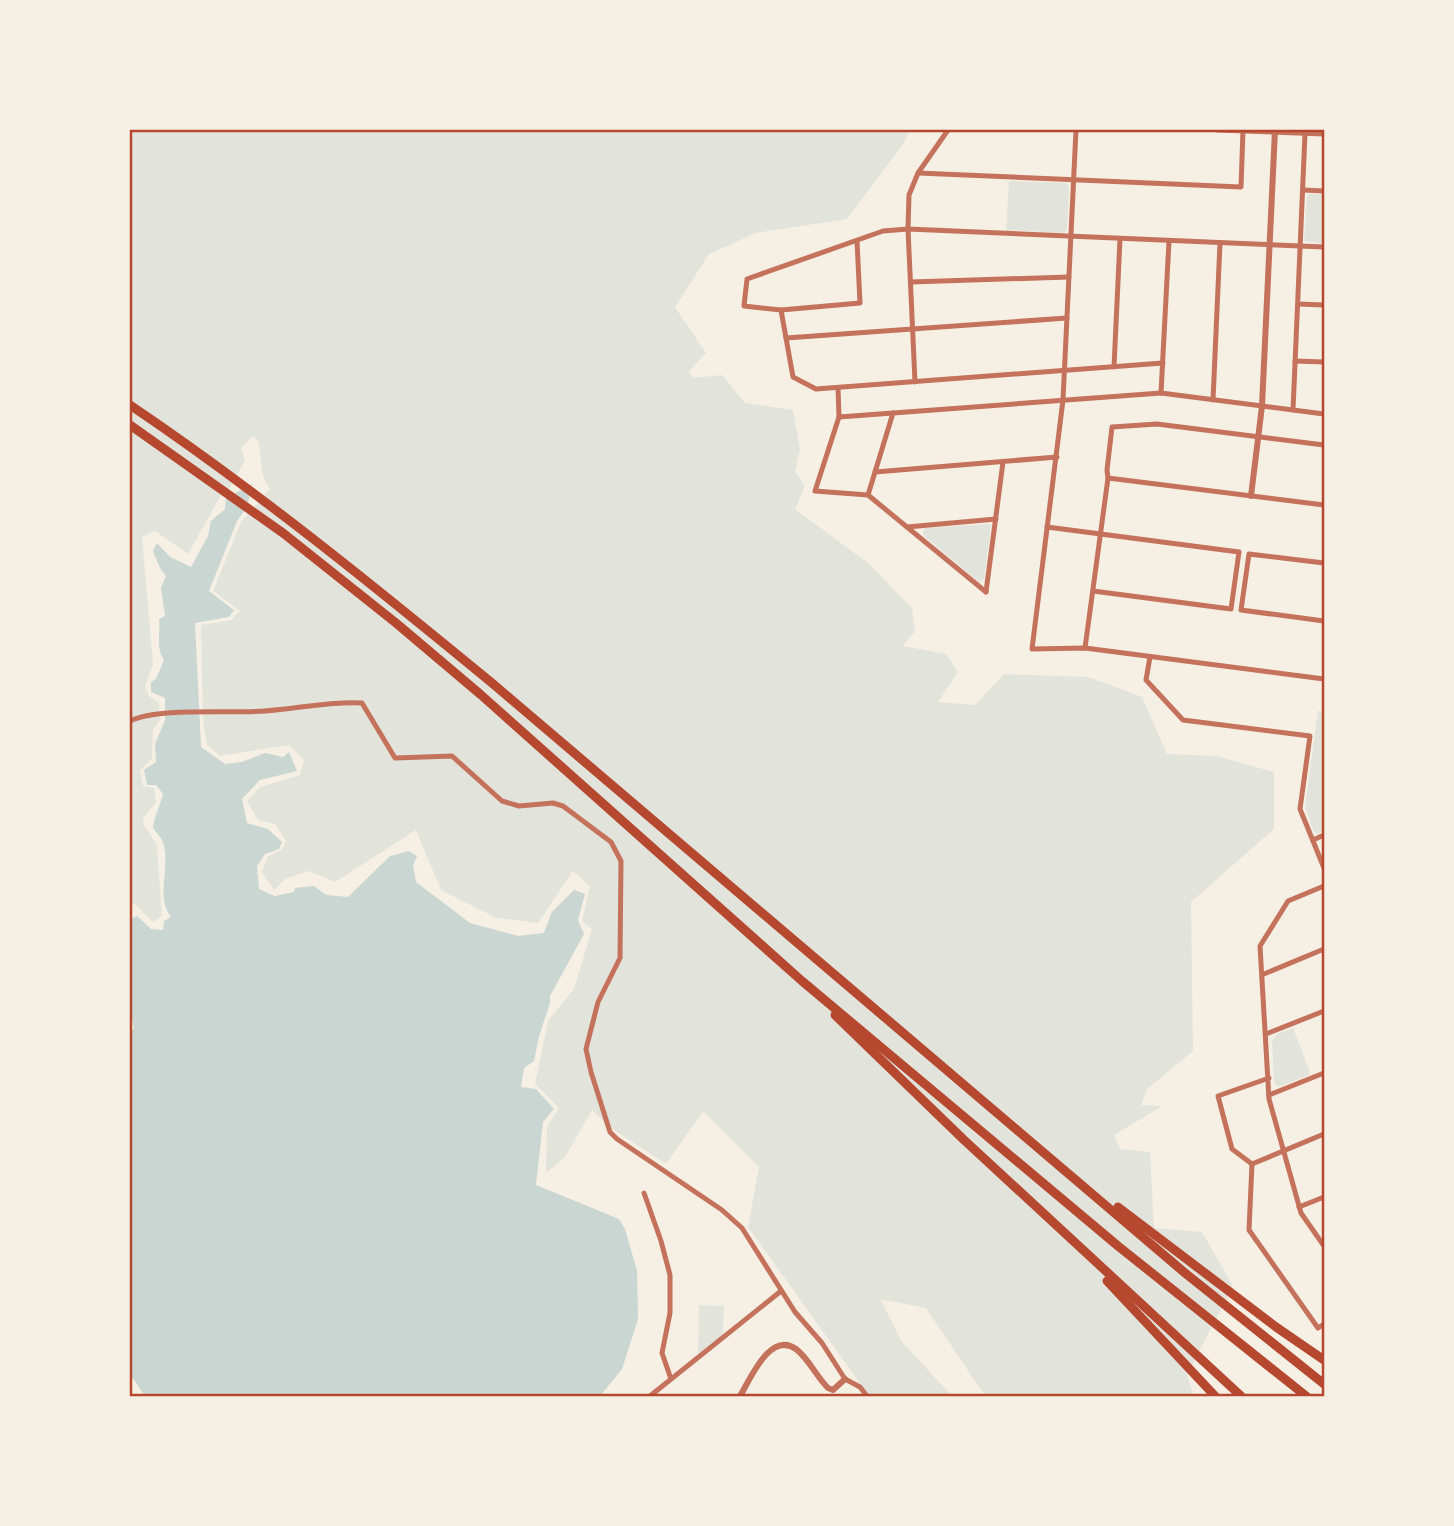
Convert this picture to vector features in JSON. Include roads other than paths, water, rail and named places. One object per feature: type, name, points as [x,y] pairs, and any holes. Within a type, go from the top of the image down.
[{"type":"highway","points":[[130,405],[293,522],[492,683],[1257,1333],[1325,1384]]},
{"type":"highway","points":[[130,425],[283,533],[396,623],[480,694],[802,981],[1118,1246],[1306,1396]]},
{"type":"highway","points":[[802,981],[852,1033],[1241,1396]]},
{"type":"highway","points":[[1084,1185],[1155,1233],[1325,1360]]},
{"type":"highway","points":[[1046,1216],[1215,1396]]},
{"type":"highway","points":[[1294,1339],[1325,1354]]},
{"type":"street","points":[[915,382],[909,195],[918,173],[948,130]]},
{"type":"street","points":[[1076,130],[1063,400],[1032,649],[1085,648],[1325,679]]},
{"type":"street","points":[[1217,130],[1325,134]]},
{"type":"street","points":[[918,173],[1241,187],[1243,130]]},
{"type":"street","points":[[1251,496],[1262,406],[1275,131]]},
{"type":"street","points":[[1293,410],[1305,134]]},
{"type":"street","points":[[1303,190],[1325,191]]},
{"type":"street","points":[[857,241],[860,303],[781,310],[744,306],[747,279],[883,231],[908,229],[1325,247]]},
{"type":"street","points":[[1114,366],[1120,239]]},
{"type":"street","points":[[1161,393],[1169,241]]},
{"type":"street","points":[[1213,400],[1220,243]]},
{"type":"street","points":[[911,282],[1069,277]]},
{"type":"street","points":[[1298,304],[1325,305]]},
{"type":"street","points":[[781,310],[793,377],[816,389],[1163,363]]},
{"type":"street","points":[[786,338],[1067,318]]},
{"type":"street","points":[[1295,360],[1325,362]]},
{"type":"street","points":[[838,388],[839,417],[815,491],[868,495],[986,592],[1003,462]]},
{"type":"street","points":[[839,417],[1161,393],[1325,414]]},
{"type":"street","points":[[868,495],[892,414]]},
{"type":"street","points":[[1085,648],[1108,478],[1112,427],[1157,424],[1325,445]]},
{"type":"street","points":[[875,472],[1056,457]]},
{"type":"street","points":[[1108,478],[1325,505]]},
{"type":"street","points":[[907,527],[996,519]]},
{"type":"street","points":[[1047,527],[1239,552],[1231,609],[1093,591]]},
{"type":"street","points":[[1325,563],[1249,554],[1241,610],[1325,621]]},
{"type":"street","points":[[1150,657],[1146,680],[1184,720],[1310,736],[1300,809],[1325,868]]},
{"type":"street","points":[[130,721],[150,716],[274,710],[343,702],[362,703],[395,758],[452,756],[502,801],[519,806],[557,803],[611,842],[622,869],[620,958],[598,1002],[586,1049],[609,1128],[617,1139],[722,1210],[742,1228],[795,1312],[822,1343],[845,1379],[860,1387],[867,1396]]},
{"type":"street","points":[[1313,840],[1325,835]]},
{"type":"street","points":[[1325,886],[1288,901],[1261,942],[1269,1095],[1299,1207],[1325,1246]]},
{"type":"street","points":[[1264,974],[1325,949]]},
{"type":"street","points":[[1266,1034],[1325,1011]]},
{"type":"street","points":[[1269,1095],[1325,1073]]},
{"type":"street","points":[[1252,1164],[1232,1149],[1218,1096],[1269,1078]]},
{"type":"street","points":[[1252,1164],[1325,1134]]},
{"type":"street","points":[[1252,1164],[1249,1230],[1318,1328],[1325,1324]]},
{"type":"street","points":[[644,1193],[664,1249],[670,1276],[670,1313],[662,1353],[671,1379]]},
{"type":"street","points":[[1299,1207],[1325,1196]]},
{"type":"street","points":[[650,1396],[781,1291]]},
{"type":"street","points":[[740,1396],[766,1354],[778,1346],[788,1345],[797,1350],[828,1388],[833,1390],[845,1379]]}]
